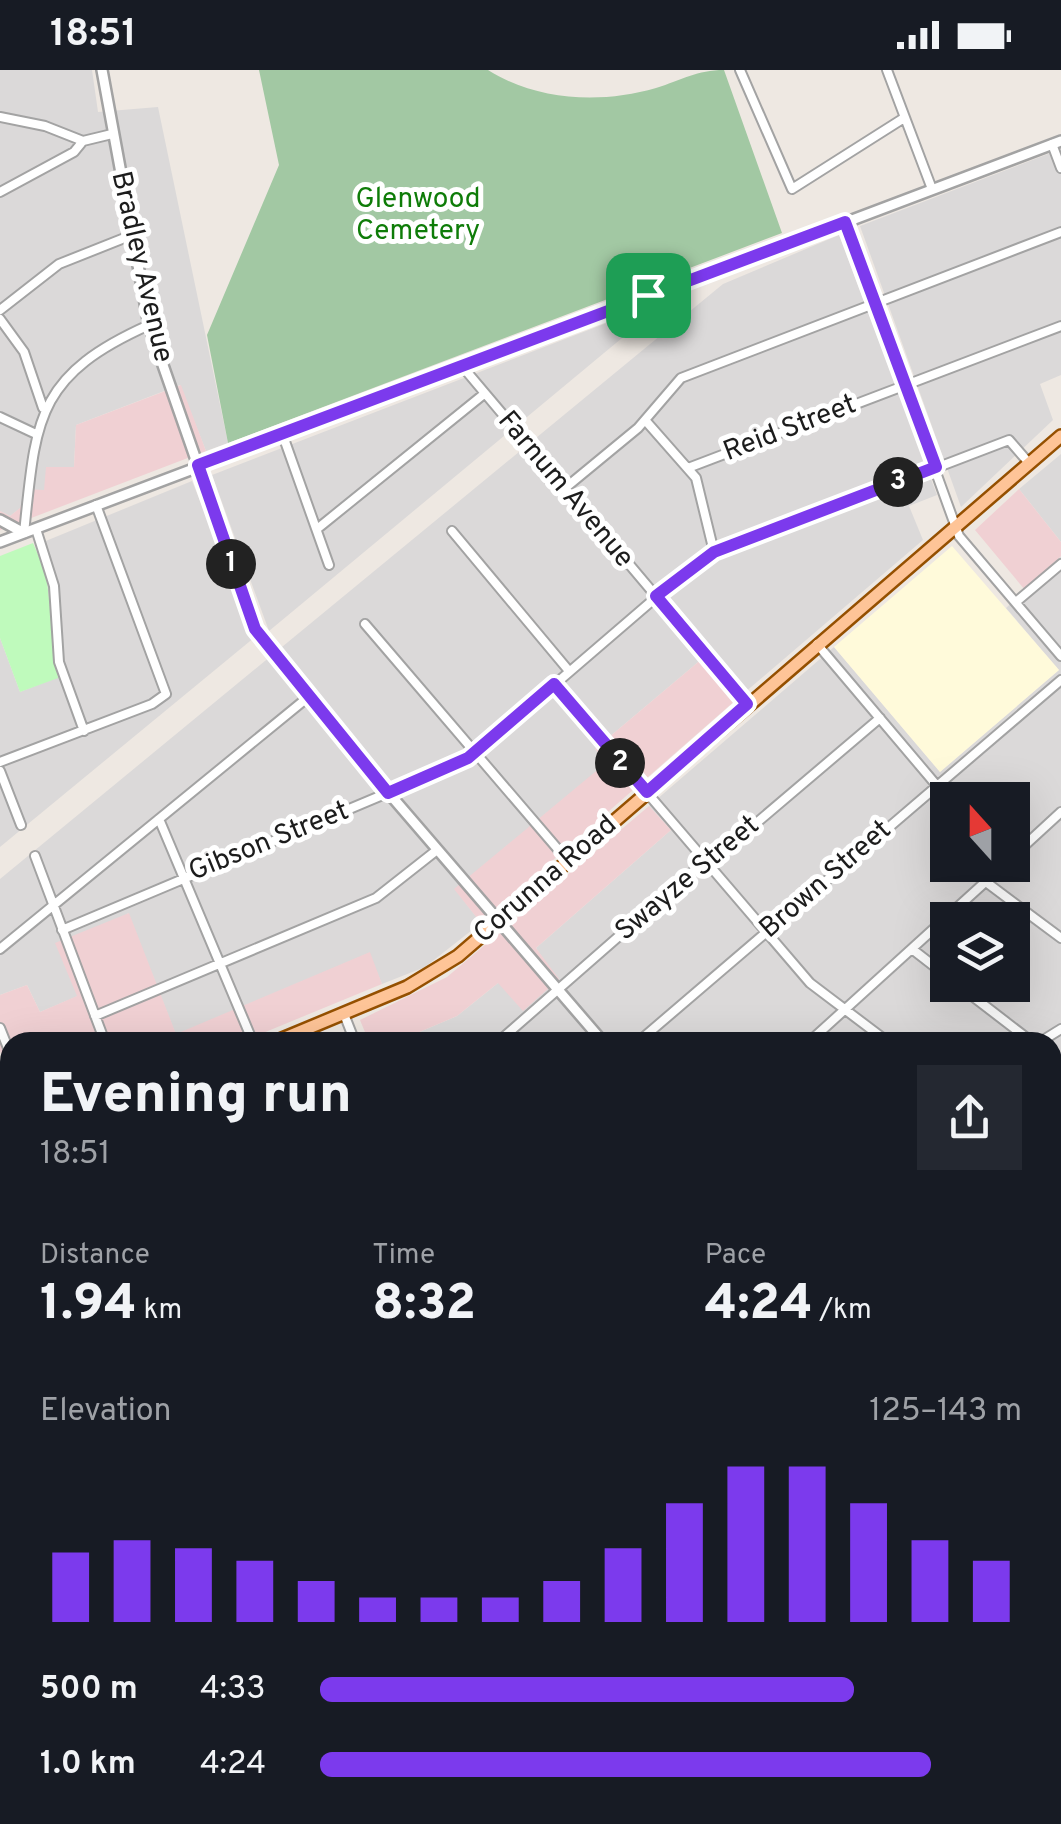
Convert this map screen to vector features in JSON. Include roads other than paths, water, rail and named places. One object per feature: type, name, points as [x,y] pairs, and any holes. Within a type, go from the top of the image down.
[{"type":"main road","name":"Corunna Road","points":[[300,1032],[426,978],[499,921],[1061,436]]},
{"type":"street","name":"Bradley Avenue","points":[[102,70],[150,325],[255,629],[307,698],[594,1032]]},
{"type":"street","points":[[740,70],[792,189],[904,118]]},
{"type":"street","points":[[887,70],[932,189]]},
{"type":"street","points":[[0,117],[46,126],[83,141],[112,134]]},
{"type":"street","points":[[0,192],[74,152],[83,141]]},
{"type":"street","points":[[0,542],[1057,143],[1061,168]]},
{"type":"street","points":[[845,222],[959,536],[1061,656]]},
{"type":"street","points":[[564,489],[646,420],[680,378],[1061,232]]},
{"type":"street","points":[[0,310],[59,264],[132,235]]},
{"type":"street","points":[[0,319],[24,352],[44,408]]},
{"type":"street","points":[[24,533],[36,434],[44,408],[82,366],[150,325]]},
{"type":"street","name":"Reid Street","points":[[688,468],[1061,326]]},
{"type":"street","name":"Farnum Avenue","points":[[462,366],[747,704]]},
{"type":"street","points":[[316,529],[484,394]]},
{"type":"street","points":[[0,416],[36,434]]},
{"type":"street","points":[[646,420],[696,478],[714,552]]},
{"type":"street","points":[[282,434],[329,564]]},
{"type":"street","name":"Gibson Street","points":[[62,930],[388,793],[475,752],[656,596],[714,552],[1009,440],[1029,463]]},
{"type":"street","points":[[0,762],[166,694],[96,505]]},
{"type":"street","points":[[0,520],[24,533]]},
{"type":"street","points":[[36,529],[54,586],[58,662],[84,730]]},
{"type":"street","points":[[452,531],[569,671]]},
{"type":"street","points":[[1016,602],[1061,564]]},
{"type":"street","points":[[365,624],[568,861]]},
{"type":"street","points":[[817,644],[934,782]]},
{"type":"street","name":"Brown Street","points":[[938,782],[1061,680]]},
{"type":"street","points":[[554,684],[810,983],[875,1032]]},
{"type":"street","points":[[0,949],[307,698]]},
{"type":"street","name":"Swayze Street","points":[[510,1032],[880,718]]},
{"type":"street","points":[[0,771],[21,825]]},
{"type":"street","name":"Brown Street","points":[[650,1032],[930,789]]},
{"type":"street","points":[[1030,840],[1061,812]]},
{"type":"street","points":[[159,819],[249,1032]]},
{"type":"street","points":[[95,1016],[376,898],[437,850]]},
{"type":"street","points":[[35,856],[101,1032]]},
{"type":"street","points":[[820,1032],[986,882],[1061,938]]},
{"type":"street","points":[[912,949],[930,962]]},
{"type":"street","points":[[980,1002],[1019,1032]]},
{"type":"street","points":[[344,1014],[351,1032]]},
{"type":"park label","name":"Glenwood Cemetery","points":[[418,216]]}]
